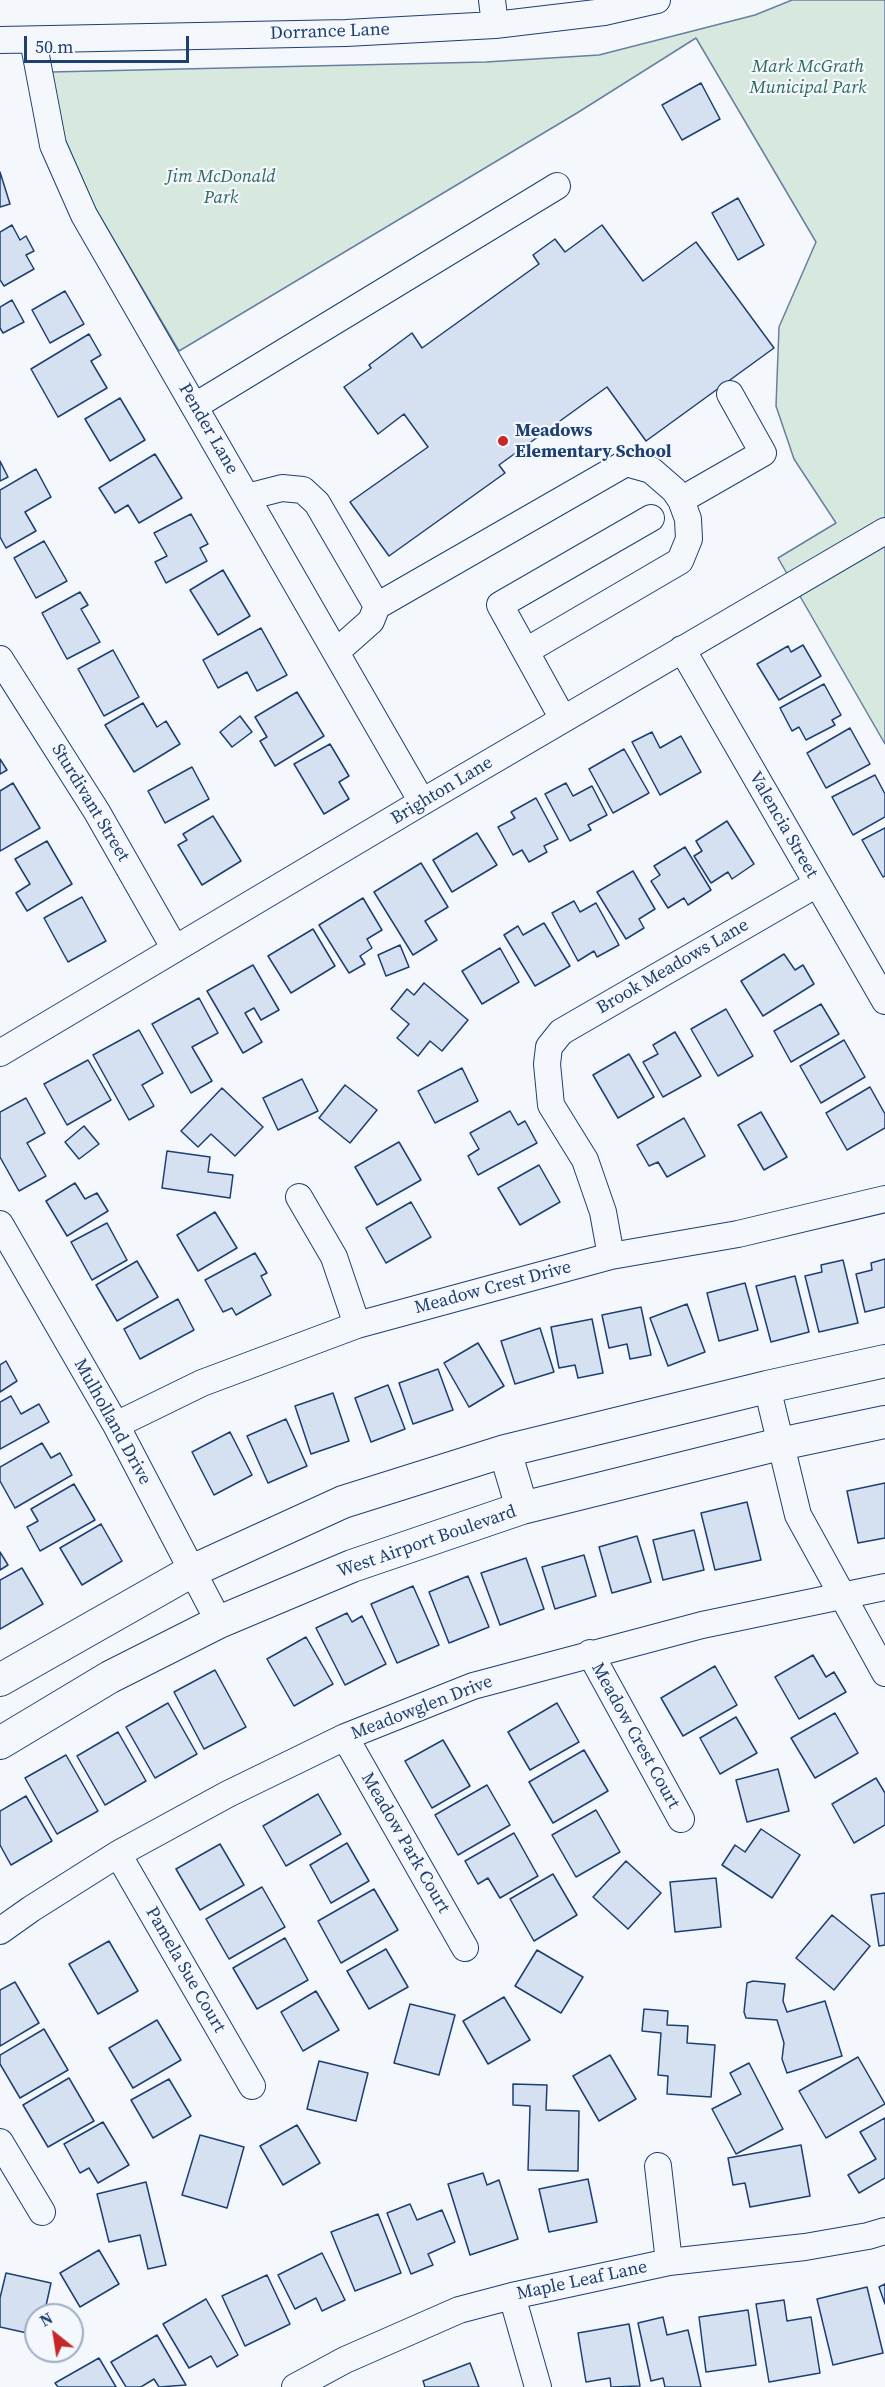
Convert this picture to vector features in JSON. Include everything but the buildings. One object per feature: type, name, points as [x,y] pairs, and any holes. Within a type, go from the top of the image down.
[{"type":"main road","points":[[0,1680],[192,1571],[343,1502],[505,1450],[885,1361]]},
{"type":"main road","name":"West Airport Boulevard","points":[[0,1743],[110,1677],[219,1622],[351,1566],[522,1508],[780,1444],[885,1422]]},
{"type":"main road","points":[[505,1450],[522,1508]]},
{"type":"street","points":[[492,0],[495,25]]},
{"type":"street","name":"Dorrance Lane","points":[[0,40],[346,33],[495,25],[604,12],[657,0]]},
{"type":"street","name":"Pender Lane","points":[[33,40],[53,145],[84,215],[422,802]]},
{"type":"street","points":[[195,406],[557,186]]},
{"type":"street","points":[[681,500],[763,453],[730,394]]},
{"type":"street","points":[[336,652],[371,621],[377,606],[626,463],[651,470],[674,490],[681,500],[688,519],[689,539],[680,561],[526,651]]},
{"type":"street","points":[[248,497],[282,488],[303,490],[317,503],[377,606]]},
{"type":"street","points":[[563,719],[500,605],[651,518]]},
{"type":"street","name":"Brighton Lane","points":[[0,1053],[422,802],[885,531]]},
{"type":"street","name":"Valencia Street","points":[[682,649],[885,1001]]},
{"type":"street","name":"Sturdivant Street","points":[[0,659],[97,812],[175,949]]},
{"type":"street","name":"Brook Meadows Lane","points":[[611,1256],[603,1212],[585,1160],[551,1105],[547,1064],[549,1047],[561,1032],[817,884]]},
{"type":"street","points":[[299,1197],[333,1257],[357,1325]]},
{"type":"street","name":"Meadow Crest Drive","points":[[116,1425],[202,1383],[357,1325],[611,1256],[738,1234],[885,1199]]},
{"type":"street","name":"Mulholland Drive","points":[[0,1224],[116,1425],[219,1622]]},
{"type":"street","points":[[767,1387],[798,1515],[885,1673]]},
{"type":"street","name":"Meadowglen Drive","points":[[0,1931],[118,1854],[228,1794],[345,1737],[473,1686],[702,1625],[842,1598],[885,1587]]},
{"type":"street","name":"Meadow Crest Court","points":[[590,1653],[681,1819]]},
{"type":"street","name":"Meadow Park Court","points":[[345,1737],[465,1948]]},
{"type":"street","name":"Pamela Sue Court","points":[[118,1854],[252,2086]]},
{"type":"street","points":[[0,2142],[42,2212]]},
{"type":"street","points":[[658,2166],[669,2262]]},
{"type":"street","name":"Maple Leaf Lane","points":[[295,2387],[345,2360],[459,2310],[512,2296],[669,2262],[805,2247],[885,2231]]},
{"type":"street","points":[[512,2296],[537,2387]]},
{"type":"green space","points":[[792,0],[885,0],[885,744],[778,558],[836,523],[794,459],[776,406],[779,327],[816,242],[696,38],[577,113],[179,351],[94,206],[64,137],[51,72],[486,62],[599,55],[755,15]]},
{"type":"place","name":"Meadows Elementary School","points":[[503,441]]},
{"type":"park label","name":"Mark McGrath Municipal Park","points":[[808,77]]},
{"type":"park label","name":"Jim McDonald Park","points":[[221,187]]}]
